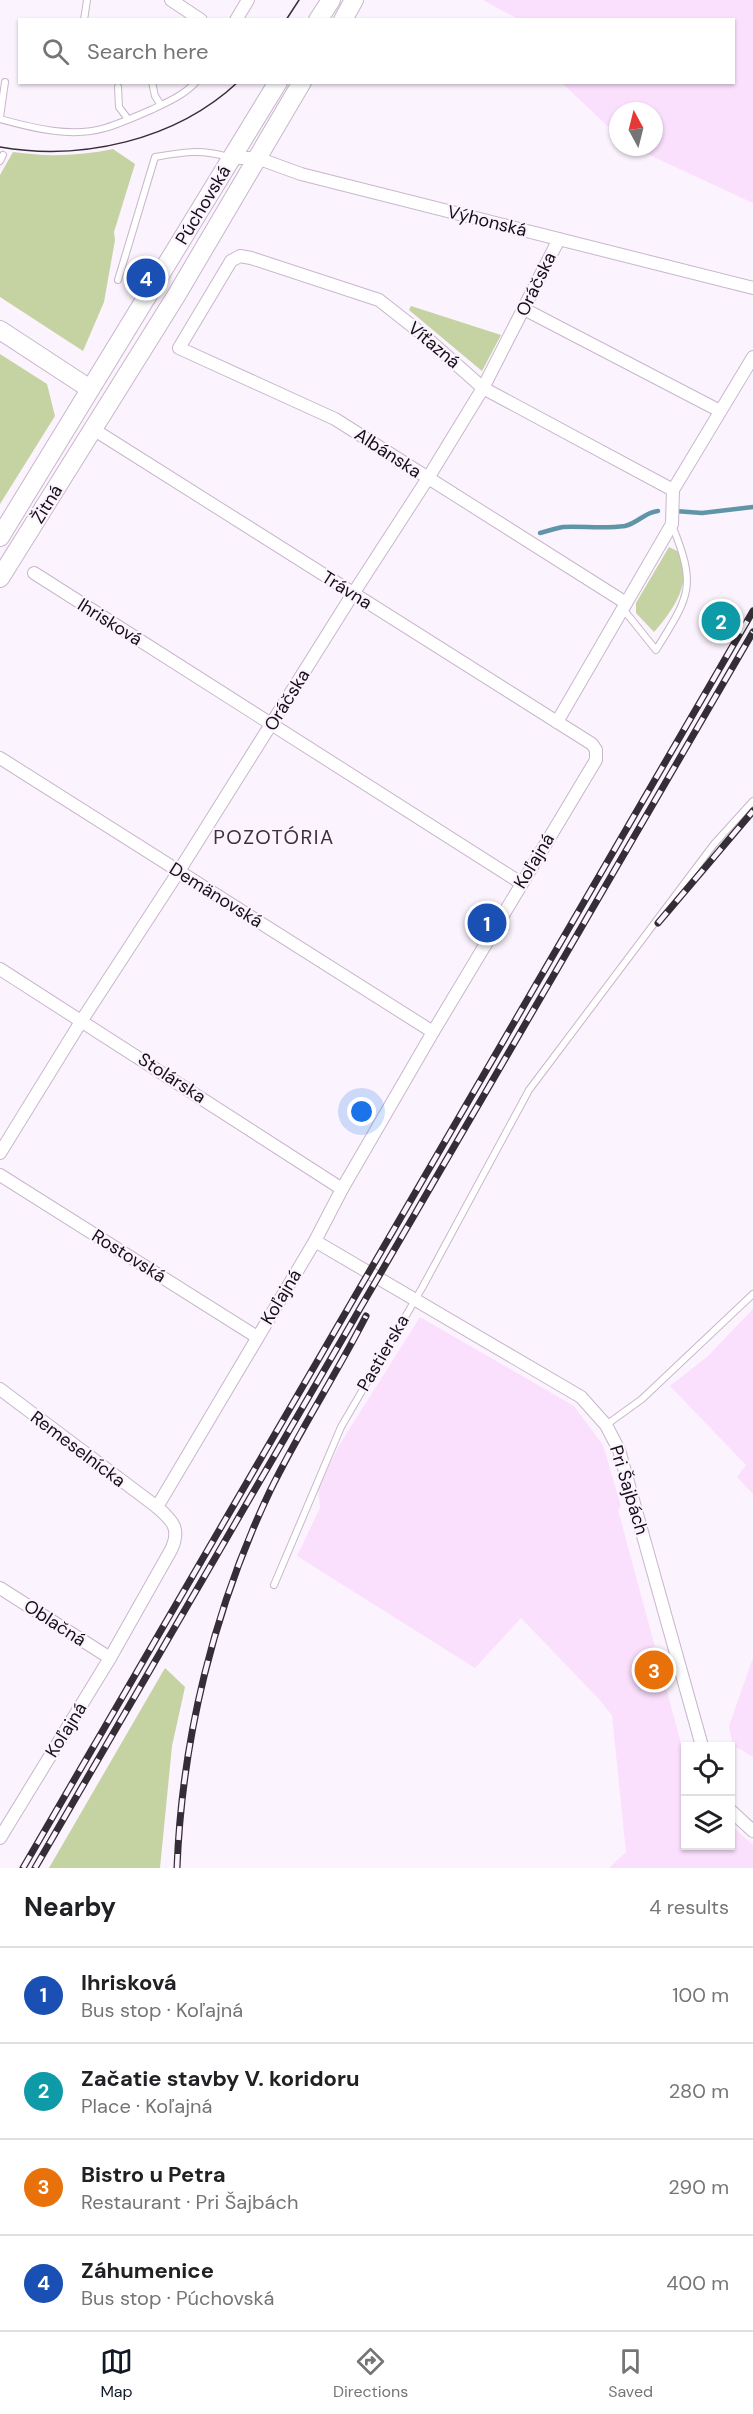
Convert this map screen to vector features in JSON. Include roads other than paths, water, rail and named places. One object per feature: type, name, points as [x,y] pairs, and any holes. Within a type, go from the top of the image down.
[{"type":"main road","points":[[319,18],[331,0]]},
{"type":"main road","points":[[344,18],[354,0]]},
{"type":"main road","name":"Púchovská","points":[[90,389],[277,84]]},
{"type":"main road","name":"Púchovská","points":[[93,429],[176,296],[301,84]]},
{"type":"main road","points":[[0,330],[90,389]]},
{"type":"main road","points":[[90,389],[123,378]]},
{"type":"main road","points":[[90,389],[93,429]]},
{"type":"main road","name":"Žitná","points":[[0,537],[90,389]]},
{"type":"main road","name":"Žitná","points":[[0,578],[93,429]]},
{"type":"street","points":[[171,0],[198,18]]},
{"type":"street","points":[[237,18],[248,0]]},
{"type":"street","name":"Výhonská","points":[[232,158],[257,158],[301,174],[753,288]]},
{"type":"street","name":"Oráčska","points":[[0,1153],[82,1020],[428,478],[483,388],[559,239]]},
{"type":"street","name":"Víťazná","points":[[203,308],[231,261],[240,256],[380,300],[483,388],[673,490]]},
{"type":"street","name":"Albánska","points":[[203,308],[179,348],[335,419],[624,606]]},
{"type":"street","points":[[524,309],[720,411]]},
{"type":"street","points":[[557,722],[672,524],[673,490],[753,357]]},
{"type":"street","name":"Trávna","points":[[93,429],[592,744],[597,753]]},
{"type":"street","name":"Ihrisková","points":[[34,573],[521,883]]},
{"type":"street","name":"Koľajná","points":[[0,1838],[4,1821],[110,1659],[174,1543],[173,1522],[157,1507],[315,1241],[342,1188],[433,1032],[596,760],[597,753]]},
{"type":"street","name":"Demänovská","points":[[0,758],[433,1032]]},
{"type":"street","name":"Stolárska","points":[[0,969],[342,1188]]},
{"type":"street","name":"Rostovská","points":[[0,1175],[257,1337]]},
{"type":"street","points":[[315,1241],[414,1299]]},
{"type":"street","name":"Pastierska","points":[[414,1299],[581,1397],[606,1425]]},
{"type":"street","name":"Remeselnícka","points":[[0,1389],[157,1507]]},
{"type":"street","name":"Pri Šajbách","points":[[606,1425],[619,1450],[701,1742]]},
{"type":"street","name":"Oblačná","points":[[0,1588],[110,1659]]},
{"type":"street","points":[[735,1815],[753,1832]]},
{"type":"lane","points":[[84,18],[87,0]]},
{"type":"lane","points":[[5,82],[0,118],[41,129],[73,131],[104,129],[161,105],[194,84]]},
{"type":"lane","points":[[152,84],[155,96],[161,105]]},
{"type":"lane","points":[[118,87],[119,107],[128,119]]},
{"type":"lane","points":[[118,280],[155,157],[189,150],[212,152],[232,158]]},
{"type":"lane","points":[[624,606],[656,650],[681,608],[689,581],[685,558],[672,524]]},
{"type":"lane","points":[[414,1299],[529,1090],[714,844],[753,801]]},
{"type":"lane","name":"Pri Šajbách","points":[[606,1425],[642,1399],[753,1294]]},
{"type":"lane","name":"Pastierska","points":[[274,1585],[341,1427],[414,1299]]},
{"type":"waterway","points":[[675,511],[702,513],[753,507]]},
{"type":"waterway","points":[[540,533],[563,527],[625,526],[649,513],[658,511]]},
{"type":"tram line","points":[[287,18],[299,0]]},
{"type":"tram line","points":[[0,147],[31,151],[62,151],[126,142],[186,119],[236,84]]},
{"type":"railway","points":[[23,1868],[753,611]]},
{"type":"railway","points":[[35,1868],[753,632]]},
{"type":"railway","points":[[658,923],[753,811]]},
{"type":"railway","points":[[177,1868],[180,1819],[194,1723],[204,1675],[233,1581],[250,1536],[281,1469],[366,1316]]},
{"type":"place","name":"Záhumenice","points":[[146,278]]},
{"type":"place","name":"Začatie stavby V. koridoru","points":[[721,621]]},
{"type":"place","name":"Ihrisková","points":[[487,923]]},
{"type":"place","name":"Bistro u Petra","points":[[654,1670]]},
{"type":"district","name":"POZOTÓRIA","points":[[274,837]]}]
